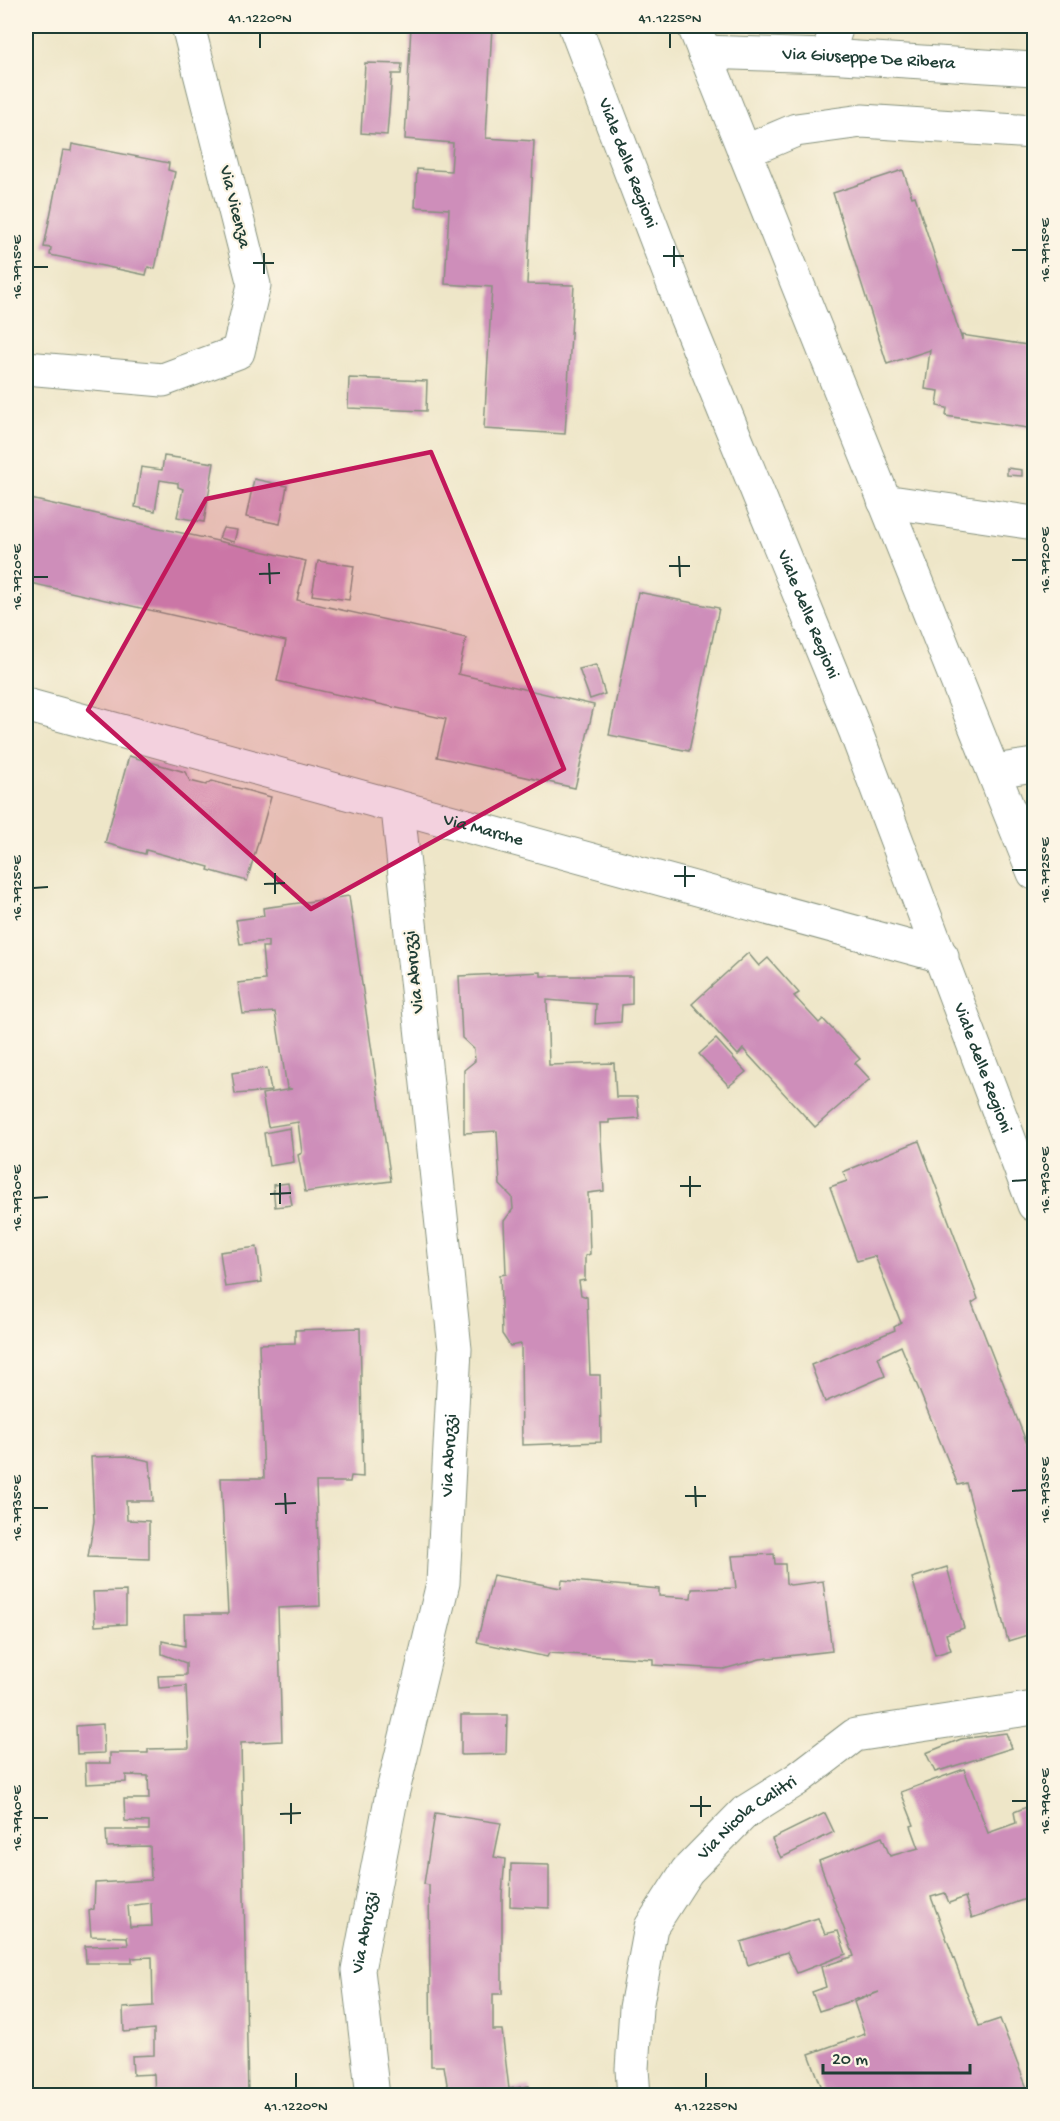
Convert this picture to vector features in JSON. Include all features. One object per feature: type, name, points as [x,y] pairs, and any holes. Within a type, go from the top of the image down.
[{"type":"street","name":"Via Vicenza","points":[[26,368],[163,380],[238,352],[254,285],[188,26]]},
{"type":"street","name":"Viale delle Regioni","points":[[575,26],[686,317],[855,730],[1035,1205]]},
{"type":"street","points":[[827,56],[837,26]]},
{"type":"street","points":[[699,39],[1035,873]]},
{"type":"street","name":"Via Giuseppe De Ribera","points":[[699,39],[827,56],[1035,69]]},
{"type":"street","points":[[744,152],[796,130],[862,121],[1035,132]]},
{"type":"street","points":[[884,501],[1035,523]]},
{"type":"street","name":"Via Marche","points":[[26,705],[398,809],[942,956]]},
{"type":"street","points":[[994,771],[1035,765]]},
{"type":"street","name":"Via Abruzzi","points":[[373,2096],[358,1970],[391,1799],[443,1582],[455,1348],[398,809]]},
{"type":"street","name":"Via Nicola Calitri","points":[[634,2096],[632,2069],[636,2008],[651,1927],[687,1871],[745,1812],[796,1780],[855,1735],[1035,1708]]},
{"type":"highlighted area","points":[[431,452],[564,769],[311,909],[88,710],[206,499]]},
{"type":"building","points":[[411,26],[492,26],[486,138],[534,141],[527,284],[574,285],[565,434],[484,429],[492,287],[445,284],[449,209],[415,207],[417,169],[451,171],[453,143],[405,139]]},
{"type":"building","points":[[365,63],[402,64],[401,74],[392,74],[387,135],[361,133]]},
{"type":"building","points":[[72,144],[169,163],[168,170],[175,172],[155,269],[148,267],[146,275],[50,255],[51,248],[44,247],[63,150],[71,151]]},
{"type":"building","points":[[903,170],[912,197],[915,196],[962,340],[962,335],[1034,346],[1034,429],[946,416],[947,408],[937,406],[939,391],[925,389],[930,350],[887,364],[833,193]]},
{"type":"building","points":[[349,378],[427,381],[426,411],[348,408]]},
{"type":"building","points":[[164,456],[214,463],[204,522],[177,517],[183,489],[178,487],[178,483],[160,480],[155,511],[135,507],[141,467],[162,470]]},
{"type":"building","points":[[1007,468],[1022,470],[1022,476],[1007,475]]},
{"type":"building","points":[[254,479],[287,486],[280,524],[246,517]]},
{"type":"building","points":[[26,498],[306,561],[297,600],[466,638],[458,674],[594,705],[575,788],[437,757],[446,719],[277,681],[286,641],[26,582]]},
{"type":"building","points":[[223,528],[237,530],[234,542],[219,538]]},
{"type":"building","points":[[318,561],[354,566],[349,600],[312,595]]},
{"type":"building","points":[[638,592],[719,608],[689,751],[609,735]]},
{"type":"building","points":[[596,665],[605,694],[590,699],[579,669]]},
{"type":"building","points":[[129,756],[185,772],[190,781],[206,785],[212,781],[271,797],[247,881],[208,870],[209,867],[146,850],[145,854],[105,843]]},
{"type":"building","points":[[349,896],[391,1181],[305,1192],[298,1155],[302,1153],[298,1122],[268,1127],[262,1094],[292,1089],[287,1088],[275,1012],[243,1014],[238,983],[265,980],[262,947],[268,947],[268,941],[240,944],[236,920],[264,916],[263,908]]},
{"type":"building","points":[[748,953],[759,966],[768,958],[799,993],[794,996],[819,1023],[823,1019],[860,1059],[855,1063],[870,1079],[815,1127],[743,1049],[738,1055],[692,1004]]},
{"type":"building","points":[[541,972],[541,976],[632,976],[632,1004],[622,1005],[621,1022],[595,1024],[596,1004],[547,1000],[549,1065],[614,1063],[616,1097],[637,1097],[639,1118],[609,1120],[609,1123],[600,1123],[604,1191],[588,1193],[590,1254],[585,1256],[585,1280],[579,1281],[581,1295],[587,1297],[590,1375],[600,1375],[601,1442],[522,1445],[521,1344],[510,1346],[502,1334],[500,1275],[506,1274],[504,1221],[513,1209],[512,1197],[500,1185],[497,1131],[464,1133],[464,1070],[475,1061],[474,1049],[462,1038],[459,976]]},
{"type":"building","points":[[716,1039],[746,1072],[729,1086],[699,1054]]},
{"type":"building","points":[[267,1068],[271,1091],[235,1094],[232,1073]]},
{"type":"building","points":[[290,1128],[294,1162],[269,1166],[264,1133]]},
{"type":"building","points":[[919,1141],[978,1299],[972,1303],[1031,1454],[1034,1454],[1034,1633],[1008,1641],[966,1483],[958,1485],[901,1346],[878,1357],[885,1376],[825,1402],[811,1365],[895,1330],[894,1327],[901,1323],[875,1256],[857,1261],[830,1187],[847,1181],[843,1172]]},
{"type":"building","points":[[288,1183],[292,1205],[275,1207],[273,1185]]},
{"type":"building","points":[[257,1247],[262,1282],[225,1287],[220,1252]]},
{"type":"building","points":[[360,1328],[363,1477],[351,1476],[350,1482],[316,1482],[320,1606],[278,1608],[282,1741],[241,1743],[248,2096],[155,2096],[154,2074],[133,2075],[132,2056],[154,2055],[154,2029],[124,2032],[123,2008],[153,2006],[152,1957],[132,1958],[132,1963],[86,1963],[85,1946],[128,1945],[127,1937],[91,1936],[89,1911],[94,1909],[95,1883],[151,1880],[150,1846],[107,1847],[106,1830],[149,1830],[149,1822],[125,1821],[124,1799],[149,1799],[148,1776],[126,1775],[126,1782],[86,1784],[85,1763],[110,1763],[110,1753],[148,1753],[148,1749],[189,1748],[186,1686],[159,1688],[158,1676],[186,1675],[186,1663],[162,1654],[162,1641],[185,1646],[184,1614],[228,1614],[221,1478],[264,1478],[259,1344],[295,1343],[295,1330]],"holes":[[[151,1903],[152,1926],[130,1927],[128,1906]]]},
{"type":"building","points":[[126,1456],[150,1461],[153,1501],[126,1501],[127,1520],[149,1521],[149,1559],[88,1557],[94,1521],[91,1457]]},
{"type":"building","points":[[774,1554],[775,1564],[785,1564],[786,1583],[790,1585],[823,1581],[832,1651],[760,1659],[724,1669],[653,1665],[653,1659],[549,1653],[547,1657],[477,1642],[493,1575],[561,1588],[562,1580],[659,1589],[659,1596],[691,1598],[692,1589],[736,1588],[732,1556]]},
{"type":"building","points":[[947,1567],[964,1628],[946,1634],[951,1650],[935,1655],[912,1578]]},
{"type":"building","points":[[126,1591],[126,1624],[95,1626],[93,1592]]},
{"type":"building","points":[[461,1715],[507,1715],[506,1754],[461,1755]]},
{"type":"building","points":[[103,1724],[104,1753],[77,1754],[76,1726]]},
{"type":"building","points":[[1006,1733],[1012,1748],[935,1772],[926,1753],[961,1739]]},
{"type":"building","points":[[964,1769],[988,1833],[1016,1823],[1014,1812],[1034,1804],[1034,1823],[1029,1825],[1031,1830],[1034,1829],[1034,1896],[972,1918],[965,1897],[949,1903],[945,1893],[931,1897],[979,2026],[1000,2019],[1027,2088],[1006,2096],[956,2096],[954,2090],[938,2096],[825,2096],[809,2054],[865,2034],[854,2002],[879,1992],[819,2011],[812,1992],[826,1987],[821,1967],[854,1956],[819,1861],[882,1837],[890,1856],[919,1848],[911,1826],[914,1825],[901,1792]]},
{"type":"building","points":[[435,1813],[501,1823],[494,1857],[505,1859],[502,1894],[502,1994],[493,1994],[493,2030],[502,2030],[509,2089],[529,2086],[531,2096],[449,2096],[444,2066],[431,2066],[429,1885],[424,1884]]},
{"type":"building","points":[[825,1813],[834,1832],[781,1858],[772,1839]]},
{"type":"building","points":[[511,1864],[549,1865],[549,1908],[510,1906]]},
{"type":"building","points":[[818,1918],[825,1934],[838,1931],[846,1954],[797,1973],[787,1952],[748,1965],[741,1942]]}]
